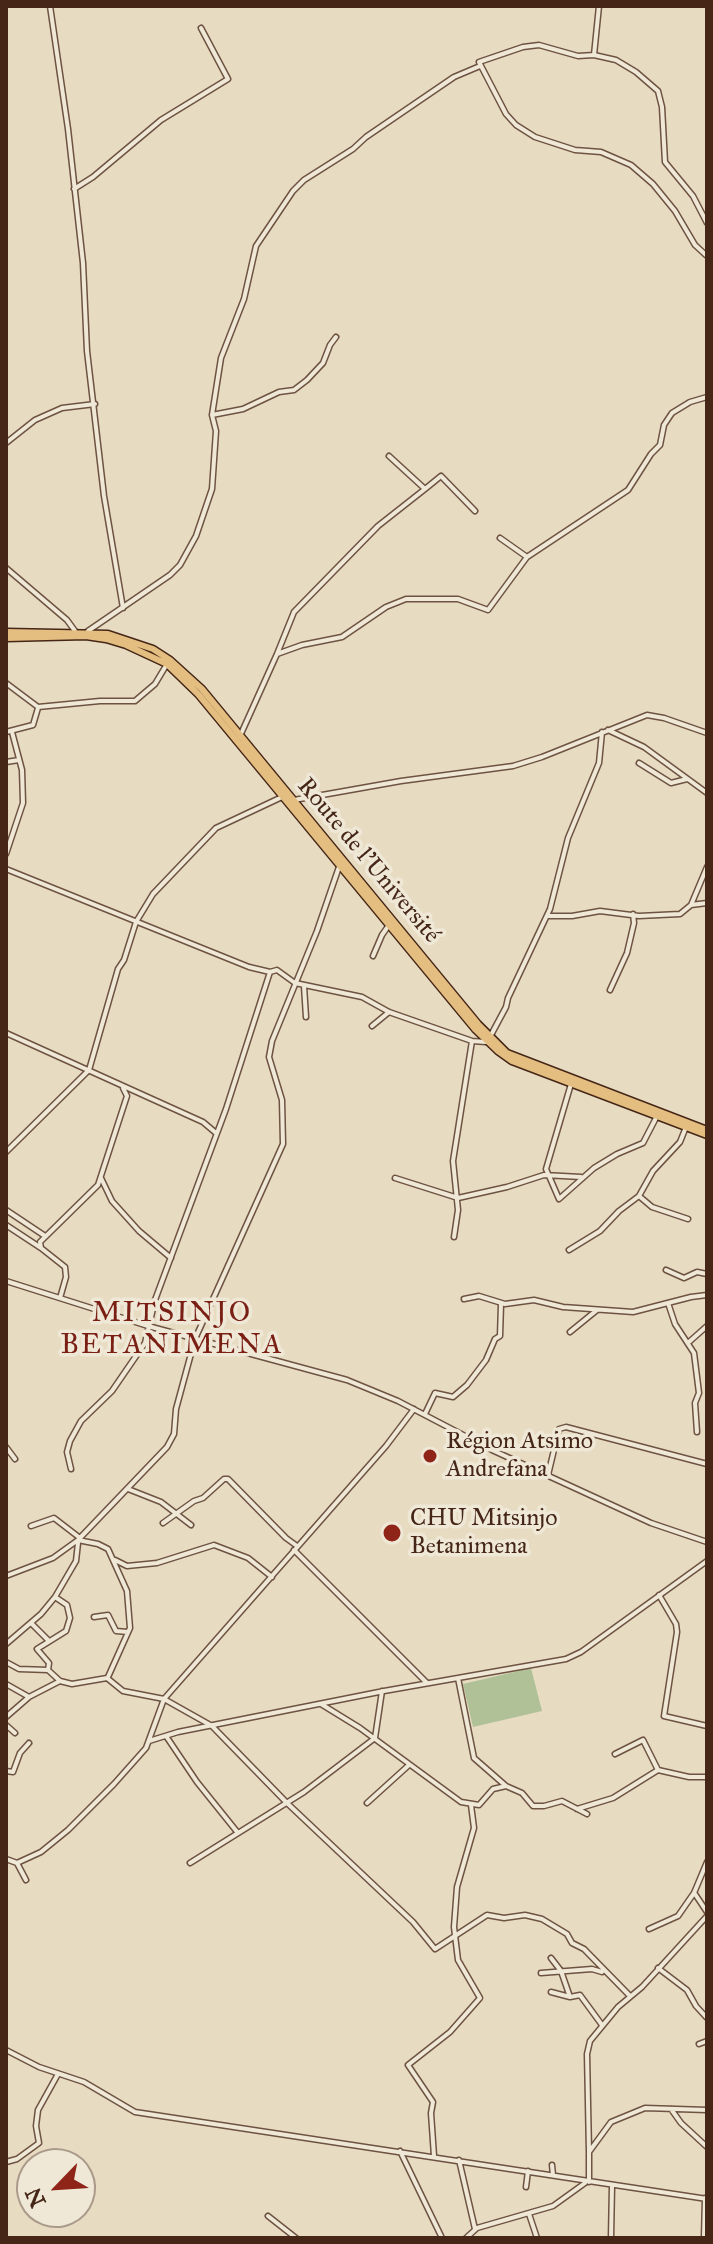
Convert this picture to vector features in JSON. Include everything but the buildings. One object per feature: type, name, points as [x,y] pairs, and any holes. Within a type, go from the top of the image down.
[{"type":"main road","name":"Route de l'Université","points":[[6,635],[88,631],[128,640],[153,649],[170,660],[202,689],[488,1039],[512,1061],[707,1133]]},
{"type":"main road","name":"Route de l'Université","points":[[6,635],[106,639],[167,664],[198,694],[389,925],[461,1006]]},
{"type":"main road","name":"Route de l'Université","points":[[488,1039],[514,1057],[707,1133]]},
{"type":"street","points":[[594,55],[599,6]]},
{"type":"street","points":[[52,7],[83,263],[87,351],[104,496],[123,608]]},
{"type":"street","points":[[74,189],[93,177],[161,120],[228,79],[201,28]]},
{"type":"street","points":[[707,223],[693,196],[665,162],[662,107],[658,91],[623,64],[539,45],[523,47],[479,62],[506,114],[524,131],[575,150],[601,152],[631,165],[653,184],[675,211],[695,245],[707,256]]},
{"type":"street","points":[[88,631],[170,575],[181,563],[196,536],[212,489],[216,431],[212,415],[221,358],[244,299],[256,246],[293,191],[304,180],[454,77],[480,66]]},
{"type":"street","points":[[212,415],[243,409],[279,392],[294,390],[323,363],[336,337]]},
{"type":"street","points":[[277,654],[342,637],[386,607],[406,599],[458,599],[488,610],[527,557],[628,490],[660,445],[664,425],[672,413],[690,402],[707,397]]},
{"type":"street","points":[[6,443],[35,420],[62,408],[95,404]]},
{"type":"street","points":[[389,456],[425,489]]},
{"type":"street","points":[[240,736],[294,612],[378,526],[441,476],[475,511]]},
{"type":"street","points":[[500,538],[527,557]]},
{"type":"street","points":[[6,568],[67,620],[75,631]]},
{"type":"street","points":[[6,683],[38,707],[135,701],[155,684],[167,664]]},
{"type":"street","points":[[6,854],[23,803],[19,760],[9,732],[33,725],[38,707]]},
{"type":"street","points":[[294,800],[513,766],[653,715],[707,733]]},
{"type":"street","points":[[604,731],[644,747],[707,793]]},
{"type":"street","points":[[6,869],[249,967],[270,972],[277,970],[304,986],[362,997],[389,1012],[472,1041],[488,1039],[547,916],[568,838],[599,763],[604,731]]},
{"type":"street","points":[[6,762],[19,760]]},
{"type":"street","points":[[639,763],[671,783],[677,784],[687,779]]},
{"type":"street","points":[[6,1152],[89,1070],[118,969],[136,922],[153,894],[216,828],[284,796]]},
{"type":"street","points":[[6,1576],[53,1558],[79,1539],[167,1447],[174,1434],[176,1409],[195,1339],[283,1144],[282,1100],[269,1057],[277,1025],[340,865]]},
{"type":"street","points":[[547,916],[600,911],[680,914],[691,905],[707,867]]},
{"type":"street","points":[[691,905],[707,903]]},
{"type":"street","points":[[610,990],[627,953],[633,914]]},
{"type":"street","points":[[373,956],[389,925]]},
{"type":"street","points":[[71,1469],[67,1452],[81,1421],[112,1391],[145,1343],[148,1326],[270,972]]},
{"type":"street","points":[[304,986],[306,1017]]},
{"type":"street","points":[[372,1026],[389,1012]]},
{"type":"street","points":[[6,1033],[203,1122],[216,1133]]},
{"type":"street","points":[[454,1237],[458,1198],[453,1161],[472,1041]]},
{"type":"street","points":[[571,1084],[546,1169],[559,1199],[583,1177],[617,1154],[643,1143],[657,1116]]},
{"type":"street","points":[[41,1248],[40,1242],[45,1236],[98,1185],[127,1096],[123,1088]]},
{"type":"street","points":[[569,1250],[600,1231],[639,1196],[653,1171],[680,1142],[686,1127]]},
{"type":"street","points":[[395,1178],[458,1198],[548,1175],[583,1177]]},
{"type":"street","points":[[101,1178],[112,1201],[139,1231],[171,1258]]},
{"type":"street","points":[[639,1196],[652,1207],[688,1219]]},
{"type":"street","points":[[6,1210],[45,1236]]},
{"type":"street","points":[[6,1225],[65,1267],[66,1277],[60,1298]]},
{"type":"street","points":[[666,1270],[684,1278],[704,1273],[707,1266]]},
{"type":"street","points":[[6,1281],[148,1326],[347,1380],[425,1414],[492,1450],[651,1523],[707,1542]]},
{"type":"street","points":[[464,1299],[479,1296],[501,1304],[534,1300],[563,1307],[641,1312],[707,1295]]},
{"type":"street","points":[[668,1303],[675,1324],[694,1353],[699,1393],[695,1403],[697,1432]]},
{"type":"street","points":[[425,1414],[435,1393],[453,1397],[467,1385],[486,1360],[495,1339],[500,1336],[501,1304]]},
{"type":"street","points":[[570,1332],[597,1310]]},
{"type":"street","points":[[689,1342],[707,1326]]},
{"type":"street","points":[[17,1863],[41,1852],[68,1830],[137,1761],[149,1741],[164,1699],[386,1446],[414,1409]]},
{"type":"street","points":[[548,1475],[559,1429],[566,1427],[707,1464]]},
{"type":"street","points":[[6,1447],[15,1459]]},
{"type":"street","points":[[163,1523],[228,1479],[427,1683]]},
{"type":"street","points":[[128,1489],[161,1502],[191,1525]]},
{"type":"street","points":[[31,1526],[54,1518],[79,1539],[108,1549],[115,1560],[130,1604],[131,1619],[107,1678]]},
{"type":"street","points":[[6,1644],[55,1597],[76,1561],[79,1539]]},
{"type":"street","points":[[115,1560],[127,1566],[157,1563],[214,1545],[248,1558],[272,1577]]},
{"type":"street","points":[[149,1741],[382,1691],[566,1659],[581,1652],[707,1561]]},
{"type":"street","points":[[659,1595],[676,1624],[677,1632],[664,1716],[707,1726]]},
{"type":"street","points":[[48,1670],[49,1663],[37,1649],[66,1631],[70,1618],[67,1605],[55,1597]]},
{"type":"street","points":[[94,1617],[108,1615],[116,1631],[128,1632]]},
{"type":"street","points":[[31,1623],[49,1641]]},
{"type":"street","points":[[6,1662],[19,1669],[48,1670],[60,1681],[72,1684],[107,1678],[123,1691],[164,1699],[212,1726],[287,1803],[413,1922],[435,1949],[487,1915],[504,1918],[525,1915],[542,1919],[567,1934],[572,1943],[584,1949],[630,1996]]},
{"type":"street","points":[[458,1678],[474,1758],[506,1786],[522,1793],[533,1806],[562,1801],[587,1814]]},
{"type":"street","points":[[6,1717],[29,1697],[60,1681]]},
{"type":"street","points":[[6,1684],[29,1697]]},
{"type":"street","points":[[190,1863],[287,1803],[375,1738],[382,1691]]},
{"type":"street","points":[[321,1704],[375,1738],[448,1794],[471,1805],[479,1805],[493,1789],[506,1786]]},
{"type":"street","points":[[6,1725],[15,1733]]},
{"type":"street","points":[[166,1736],[197,1782],[239,1833]]},
{"type":"street","points":[[615,1754],[643,1740],[658,1770]]},
{"type":"street","points":[[6,1771],[13,1772],[20,1753],[29,1743]]},
{"type":"street","points":[[367,1803],[409,1765]]},
{"type":"street","points":[[575,1809],[613,1798],[658,1770],[689,1777],[707,1777]]},
{"type":"street","points":[[434,2156],[433,2102],[408,2065],[450,2032],[480,1998],[458,1960],[456,1934],[457,1887],[474,1828],[471,1805]]},
{"type":"street","points":[[6,1859],[17,1863],[26,1880]]},
{"type":"street","points":[[649,1929],[677,1917],[694,1893],[707,1862]]},
{"type":"street","points":[[588,2182],[587,2054],[590,2041],[707,1914],[694,1893]]},
{"type":"street","points":[[551,1958],[561,1971],[570,1997]]},
{"type":"street","points":[[658,1968],[687,1990],[707,2018]]},
{"type":"street","points":[[541,1973],[592,1969],[604,1972]]},
{"type":"street","points":[[551,1992],[570,1997],[580,1995],[602,2025]]},
{"type":"street","points":[[699,2044],[707,2041]]},
{"type":"street","points":[[6,2050],[39,2067],[84,2082],[135,2112],[706,2198],[704,2238]]},
{"type":"street","points":[[6,2162],[17,2159],[39,2143],[36,2126],[38,2110],[58,2073]]},
{"type":"street","points":[[671,2109],[707,2147]]},
{"type":"street","points":[[589,2152],[611,2122],[638,2110],[707,2110]]},
{"type":"street","points":[[400,2151],[442,2238]]},
{"type":"street","points":[[459,2160],[475,2229]]},
{"type":"street","points":[[552,2165],[553,2175]]},
{"type":"street","points":[[526,2187],[528,2171]]},
{"type":"street","points":[[466,2238],[475,2229],[553,2206],[588,2182]]},
{"type":"street","points":[[611,2238],[612,2186]]},
{"type":"street","points":[[529,2214],[537,2238]]},
{"type":"street","points":[[268,2216],[296,2238]]},
{"type":"green space","points":[[531,1668],[542,1711],[473,1727],[463,1684]]},
{"type":"place","name":"Région Atsimo Andrefana","points":[[430,1456]]},
{"type":"place","name":"CHU Mitsinjo Betanimena","points":[[392,1533]]},
{"type":"district","name":"MITSINJO BETANIMENA","points":[[172,1330]]}]
